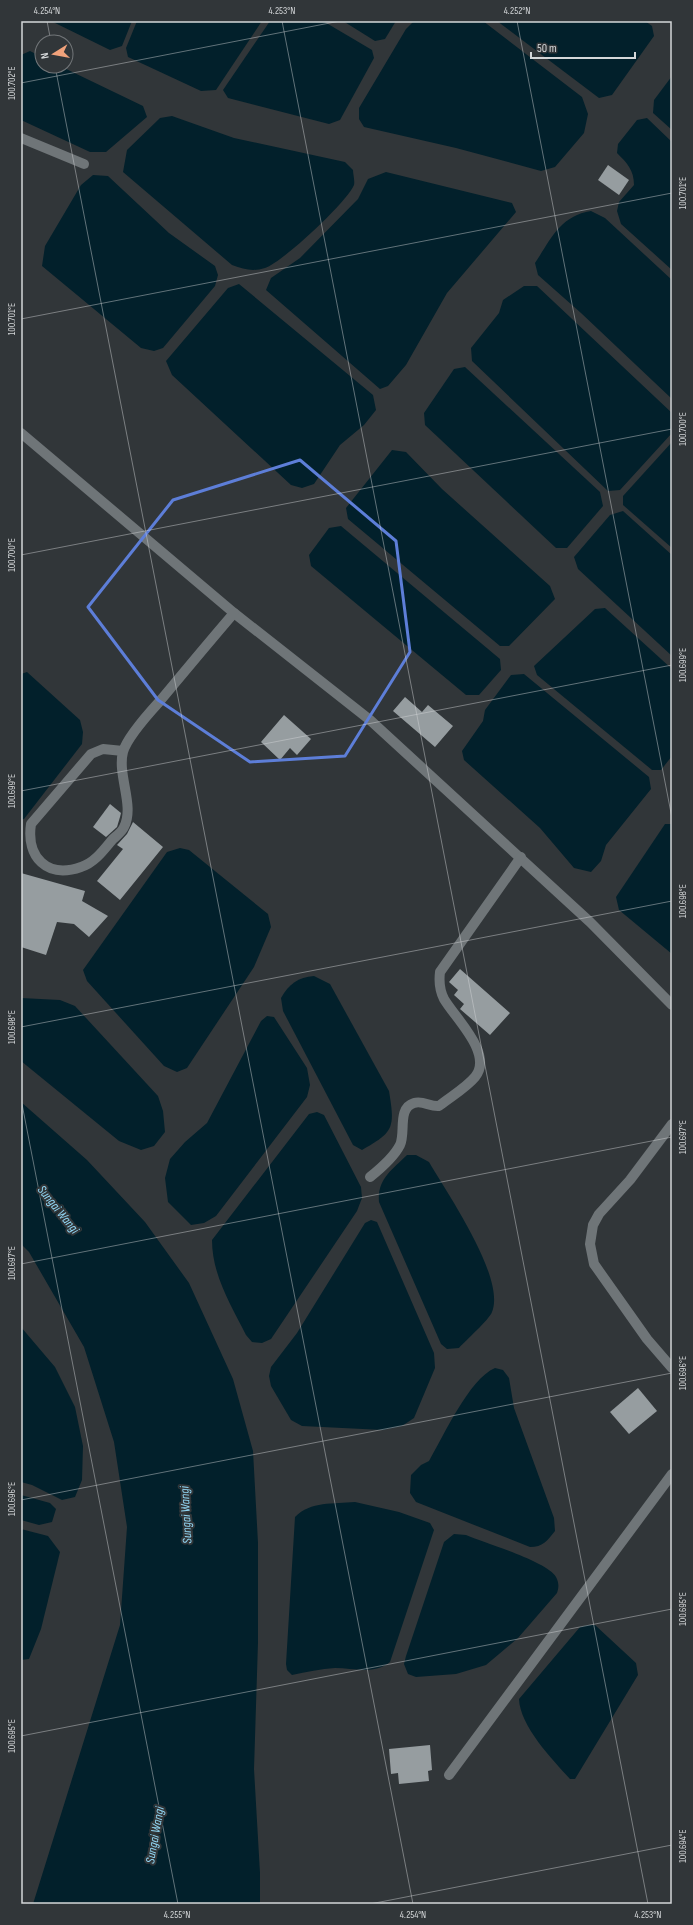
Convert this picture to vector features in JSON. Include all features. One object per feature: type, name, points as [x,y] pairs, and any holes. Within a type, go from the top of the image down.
[{"type":"street","points":[[21,138],[84,164]]},
{"type":"street","points":[[21,432],[234,613],[370,720],[590,922],[672,1005]]},
{"type":"street","points":[[123,751],[103,749],[91,754],[30,824],[29,834],[34,856],[45,867],[61,871],[81,867],[97,858],[124,826],[127,813],[121,768],[123,751],[138,727],[234,613]]},
{"type":"street","points":[[370,1177],[386,1162],[400,1144],[402,1126],[408,1107],[413,1103],[420,1102],[433,1106],[439,1106],[476,1076],[480,1065],[479,1054],[475,1043],[443,997],[440,972],[521,858]]},
{"type":"street","points":[[672,1124],[630,1180],[599,1214],[593,1225],[590,1244],[594,1264],[647,1339],[672,1368]]},
{"type":"street","points":[[449,1775],[672,1474]]},
{"type":"highlighted area","points":[[300,460],[396,541],[410,652],[345,756],[250,762],[158,700],[88,607],[173,500]]},
{"type":"water","points":[[51,21],[132,21],[122,46],[110,50]]},
{"type":"water","points":[[137,21],[262,21],[216,90],[201,91],[128,57],[126,48]]},
{"type":"water","points":[[270,21],[323,21],[372,50],[374,58],[340,120],[329,124],[228,98],[223,90]]},
{"type":"water","points":[[343,21],[396,21],[385,39],[375,41]]},
{"type":"water","points":[[414,21],[483,21],[582,97],[588,114],[584,133],[555,167],[541,171],[456,148],[364,127],[359,119],[359,108],[406,29]]},
{"type":"water","points":[[497,21],[645,21],[652,26],[654,36],[612,95],[599,98]]},
{"type":"water","points":[[30,51],[34,53],[34,74],[74,74],[74,73],[143,106],[147,117],[106,152],[90,152],[21,120],[21,55]]},
{"type":"water","points":[[672,76],[672,130],[653,113],[654,100]]},
{"type":"water","points":[[172,116],[234,138],[345,162],[353,170],[354,185],[340,204],[314,231],[286,255],[274,263],[265,268],[256,270],[244,269],[232,265],[123,172],[127,150],[160,118]]},
{"type":"water","points":[[647,118],[672,142],[672,270],[621,224],[617,211],[619,202],[634,185],[633,175],[629,167],[617,153],[618,144],[637,120]]},
{"type":"water","points":[[386,172],[512,203],[516,212],[447,293],[406,365],[388,386],[380,389],[266,290],[271,278],[300,258],[358,199],[368,179]]},
{"type":"water","points":[[93,175],[108,176],[169,233],[215,266],[218,275],[215,286],[163,348],[154,351],[141,348],[42,266],[45,246],[81,185]]},
{"type":"water","points":[[591,211],[605,218],[672,280],[672,399],[581,313],[538,275],[535,263],[557,230],[571,218]]},
{"type":"water","points":[[239,284],[373,395],[376,410],[364,425],[340,445],[314,484],[302,488],[291,485],[172,375],[166,361],[228,288]]},
{"type":"water","points":[[524,286],[537,286],[672,413],[672,433],[620,490],[608,491],[472,361],[471,348],[499,313],[503,300]]},
{"type":"water","points":[[465,367],[600,492],[603,506],[567,548],[556,548],[425,425],[424,413],[454,369]]},
{"type":"water","points":[[672,442],[672,548],[623,505],[623,496]]},
{"type":"water","points":[[392,450],[406,452],[442,489],[550,586],[555,599],[509,646],[500,646],[348,519],[346,508]]},
{"type":"water","points":[[623,511],[672,555],[672,656],[578,569],[574,557],[610,515]]},
{"type":"water","points":[[341,526],[500,659],[501,670],[479,695],[466,695],[311,566],[309,555],[329,528]]},
{"type":"water","points":[[605,608],[672,669],[672,756],[661,770],[652,770],[537,675],[534,666],[595,609]]},
{"type":"water","points":[[27,672],[80,720],[83,732],[82,744],[24,819],[21,820],[21,674]]},
{"type":"water","points":[[524,674],[649,777],[651,789],[606,845],[601,861],[591,872],[574,868],[540,828],[464,760],[462,751],[483,721],[485,710],[511,675]]},
{"type":"water","points":[[665,824],[672,824],[672,954],[619,910],[616,897]]},
{"type":"water","points":[[180,848],[189,850],[268,914],[271,927],[254,967],[187,1068],[177,1072],[164,1066],[87,981],[83,970],[167,852]]},
{"type":"water","points":[[314,976],[330,984],[389,1091],[392,1113],[390,1128],[381,1138],[362,1150],[353,1145],[283,1011],[281,998],[287,989],[294,982],[303,978]]},
{"type":"water","points":[[21,998],[60,1000],[75,1006],[158,1096],[163,1111],[165,1132],[154,1146],[141,1150],[119,1141],[21,1061]]},
{"type":"water","points":[[267,1016],[274,1017],[307,1068],[310,1085],[307,1097],[216,1216],[204,1223],[191,1225],[168,1202],[165,1178],[170,1159],[185,1142],[207,1123],[261,1021]]},
{"type":"water","name":"Sungai Wangi","points":[[21,1102],[87,1160],[145,1222],[189,1283],[233,1379],[253,1451],[258,1543],[258,1642],[254,1769],[260,1873],[260,1904],[33,1904],[120,1625],[127,1527],[114,1442],[84,1347],[29,1252],[21,1244]]},
{"type":"water","points":[[317,1112],[324,1115],[361,1187],[362,1198],[357,1211],[271,1339],[262,1343],[252,1342],[246,1335],[223,1289],[215,1265],[212,1240],[309,1114]]},
{"type":"water","points":[[407,1155],[416,1155],[429,1162],[461,1214],[483,1258],[491,1279],[494,1297],[492,1312],[482,1325],[459,1348],[447,1349],[441,1344],[379,1202],[380,1187],[383,1181],[391,1170]]},
{"type":"water","points":[[371,1220],[377,1222],[434,1353],[435,1368],[414,1418],[402,1426],[383,1430],[302,1426],[291,1420],[271,1386],[269,1376],[271,1367],[297,1333],[365,1223]]},
{"type":"water","points":[[21,1327],[55,1367],[75,1407],[83,1446],[82,1480],[75,1497],[62,1500],[32,1485],[21,1482]]},
{"type":"water","points":[[495,1368],[503,1370],[509,1378],[514,1408],[554,1518],[555,1531],[542,1545],[534,1547],[530,1547],[416,1502],[410,1493],[411,1475],[421,1465],[429,1461],[466,1396],[485,1374]]},
{"type":"water","points":[[21,1495],[50,1503],[56,1509],[52,1522],[39,1525],[21,1520]]},
{"type":"water","points":[[355,1502],[399,1512],[430,1523],[434,1530],[390,1662],[384,1666],[371,1670],[335,1668],[292,1675],[287,1670],[286,1664],[295,1517],[308,1508],[323,1504]]},
{"type":"water","points":[[21,1529],[48,1536],[60,1552],[41,1629],[29,1659],[21,1660]]},
{"type":"water","points":[[454,1534],[466,1535],[515,1553],[541,1565],[551,1571],[556,1577],[558,1591],[518,1638],[486,1665],[456,1674],[416,1677],[408,1674],[404,1664],[406,1656],[444,1542]]},
{"type":"water","points":[[595,1625],[636,1663],[638,1675],[575,1779],[570,1779],[538,1742],[525,1720],[519,1699],[580,1627]]},
{"type":"building","points":[[608,165],[629,180],[619,195],[598,180]]},
{"type":"building","points":[[405,697],[422,712],[428,705],[453,726],[435,747],[393,711]]},
{"type":"building","points":[[284,715],[311,739],[297,755],[290,748],[280,760],[261,742]]},
{"type":"building","points":[[110,804],[121,813],[117,827],[106,837],[93,827]]},
{"type":"building","points":[[133,822],[163,847],[120,900],[97,881],[123,849],[117,845],[127,834]]},
{"type":"building","points":[[21,873],[85,891],[82,901],[108,916],[89,937],[74,924],[57,922],[46,955],[21,947]]},
{"type":"building","points":[[460,969],[510,1013],[490,1035],[460,1009],[464,1004],[454,995],[458,990],[449,982]]},
{"type":"building","points":[[638,1388],[657,1411],[629,1434],[610,1412]]},
{"type":"building","points":[[430,1745],[432,1770],[428,1771],[429,1781],[399,1784],[398,1773],[391,1774],[389,1749]]}]
